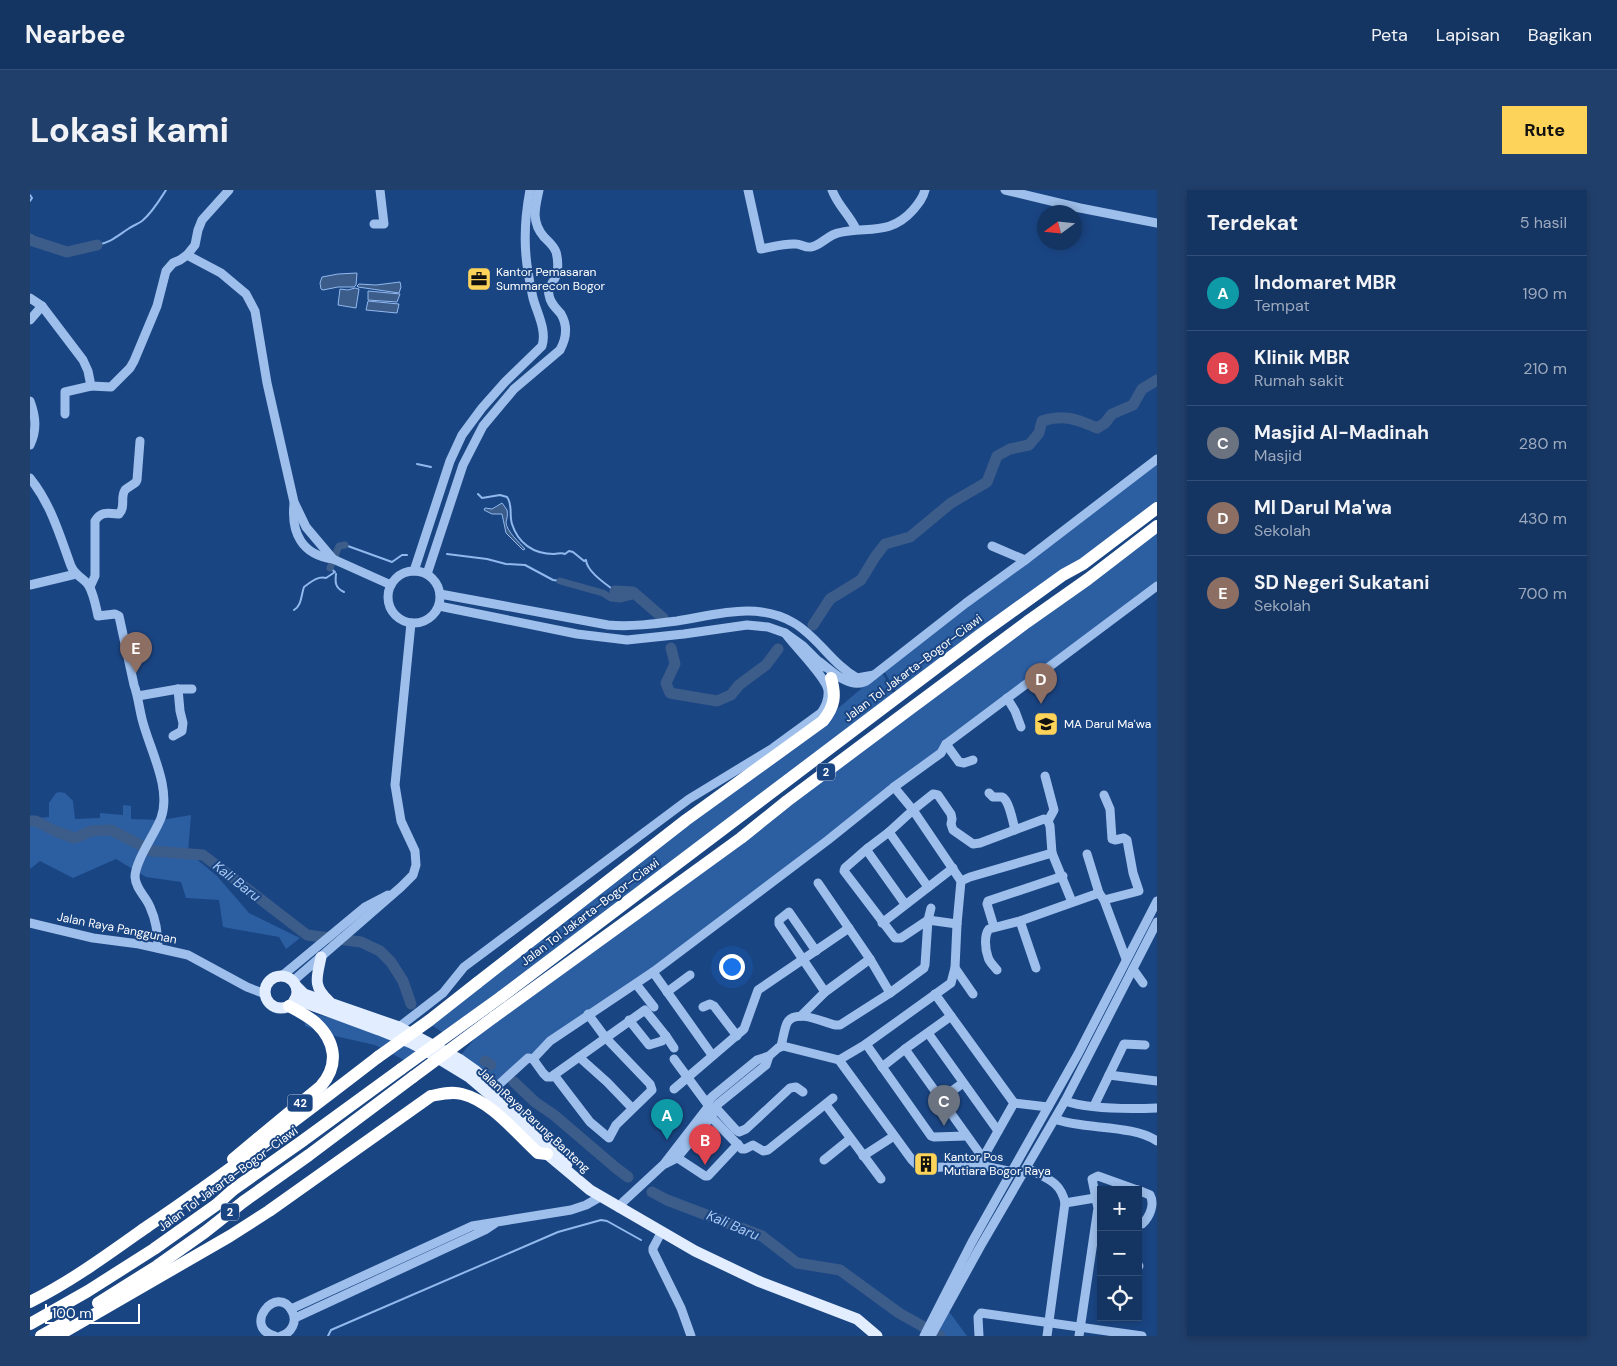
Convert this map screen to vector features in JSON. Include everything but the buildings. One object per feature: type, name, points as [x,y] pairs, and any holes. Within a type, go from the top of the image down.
[{"type":"highway","name":"Jalan Tol Jakarta–Bogor–Ciawi","points":[[30,1324],[88,1291],[154,1249],[216,1205],[234,1189],[501,997],[1063,574],[1083,564],[1157,508]]},
{"type":"highway","name":"2","points":[[41,1336],[104,1299],[205,1232],[494,1017],[741,838],[787,801],[1028,622],[1088,580],[1157,526]]},
{"type":"highway","name":"42","points":[[30,1302],[86,1270],[259,1149],[430,1020],[686,820],[823,721],[834,700],[835,690],[831,678]]},
{"type":"highway","name":"42","points":[[202,1188],[253,1141],[321,1086],[329,1076],[333,1060],[332,1051],[326,1036],[292,1002]]},
{"type":"highway","points":[[57,1336],[230,1236],[269,1211],[431,1096],[451,1092],[462,1094],[481,1102],[498,1115],[538,1153],[550,1150]]},
{"type":"main road","points":[[319,953],[317,984],[322,995],[333,1004]]},
{"type":"main road","points":[[276,976],[291,980],[297,992],[292,1002],[284,1008],[274,1006],[265,994],[268,981],[276,976]]},
{"type":"main road","name":"Jalan Raya Parung Banteng","points":[[291,980],[304,994],[403,1023],[414,1034],[459,1059],[498,1086],[550,1150]]},
{"type":"main road","name":"Jalan Raya Parung Banteng","points":[[292,1002],[411,1043],[469,1077],[550,1150],[590,1190],[600,1197],[621,1206],[695,1251],[758,1281],[857,1319],[877,1336]]},
{"type":"street","points":[[65,414],[65,392],[91,386],[111,387],[130,368],[157,306],[166,271],[172,263],[184,258],[194,245],[202,220],[229,190]]},
{"type":"street","points":[[374,224],[384,224],[380,190]]},
{"type":"street","points":[[414,571],[450,461],[462,434],[505,382],[542,346],[544,330],[531,288],[526,255],[530,220],[530,190]]},
{"type":"street","points":[[530,220],[539,190]]},
{"type":"street","points":[[748,190],[761,249],[787,244],[800,244],[810,247],[815,246],[835,233],[856,229],[886,228],[907,216],[923,198],[924,190]]},
{"type":"street","points":[[832,190],[836,201],[852,220],[856,229]]},
{"type":"street","points":[[1005,190],[1080,208],[1157,223]]},
{"type":"street","points":[[427,574],[463,465],[479,432],[514,389],[560,350],[564,342],[566,328],[561,315],[550,299],[548,288],[555,279],[558,270],[556,252],[530,220]]},
{"type":"street","points":[[184,258],[221,274],[246,294],[255,311],[267,383],[294,502],[306,527],[333,559]]},
{"type":"street","points":[[531,288],[548,288]]},
{"type":"street","points":[[30,298],[42,306],[83,360],[88,371],[91,386]]},
{"type":"street","points":[[30,320],[42,306]]},
{"type":"street","points":[[30,401],[36,421],[30,445]]},
{"type":"street","points":[[90,587],[95,576],[95,521],[103,513],[119,514],[123,509],[123,493],[126,488],[137,480],[140,441]]},
{"type":"street","points":[[439,606],[610,639],[642,639],[747,625],[768,626],[784,633],[803,646],[841,678],[852,683],[863,682],[1157,459]]},
{"type":"street","points":[[30,478],[57,524],[71,567],[90,587],[98,616],[115,614],[119,616],[142,719],[160,775],[164,799],[162,816],[136,872],[135,879],[139,890],[150,907],[158,935],[158,948]]},
{"type":"street","points":[[294,502],[293,518],[296,532],[303,544],[324,558],[333,559],[390,585]]},
{"type":"street","points":[[303,544],[314,537]]},
{"type":"street","points":[[992,546],[1025,560]]},
{"type":"street","points":[[414,571],[427,574],[438,586],[440,594],[439,606],[434,614],[427,620],[418,623],[404,621],[393,612],[388,599],[390,585],[400,575],[414,571]]},
{"type":"street","points":[[30,584],[76,574]]},
{"type":"street","points":[[498,1086],[550,1041],[653,972],[941,753],[946,744],[1157,586]]},
{"type":"street","points":[[440,594],[608,625],[638,626],[738,611],[768,612],[792,622],[810,634],[847,673],[857,678],[874,675]]},
{"type":"street","points":[[711,615],[714,629]]},
{"type":"street","points":[[319,953],[358,925],[401,887],[413,875],[416,865],[415,851],[401,821],[395,785],[410,623]]},
{"type":"street","points":[[403,1023],[443,994],[464,967],[673,810],[773,748],[821,713],[828,697],[825,681],[784,633]]},
{"type":"street","points":[[820,662],[831,678]]},
{"type":"street","points":[[138,696],[178,689],[192,689]]},
{"type":"street","points":[[173,736],[182,731],[183,723],[178,689]]},
{"type":"street","points":[[1007,698],[1015,711],[1021,727]]},
{"type":"street","points":[[946,744],[959,762],[964,763],[972,760]]},
{"type":"street","points":[[1044,776],[1054,810],[1048,821],[1052,852],[1072,902]]},
{"type":"street","points":[[839,1060],[866,1044],[951,983],[955,968],[961,881],[913,810],[894,787]]},
{"type":"street","points":[[988,793],[993,797],[1002,798],[1008,804],[1015,830]]},
{"type":"street","points":[[957,924],[928,920],[898,939],[895,938],[844,871],[845,868],[930,796],[936,794],[950,814],[953,830],[973,844],[1044,819],[1048,821]]},
{"type":"street","points":[[997,970],[988,958],[986,948],[986,932],[994,926],[1020,921],[1072,902],[1139,891],[1133,873],[1127,840],[1124,838],[1112,839],[1110,809],[1104,795]]},
{"type":"street","points":[[889,832],[928,886]]},
{"type":"street","points":[[868,848],[868,852],[905,904]]},
{"type":"street","points":[[961,881],[1052,852]]},
{"type":"street","points":[[1087,854],[1126,959]]},
{"type":"street","points":[[882,923],[953,868]]},
{"type":"street","points":[[994,926],[987,904],[989,900],[1062,876]]},
{"type":"street","points":[[818,883],[870,959],[890,993]]},
{"type":"street","points":[[291,980],[319,953],[344,923],[365,907],[401,887]]},
{"type":"street","points":[[924,1336],[935,1322],[1157,901]]},
{"type":"street","points":[[803,1092],[796,1087],[790,1088],[746,1129],[739,1132],[712,1111],[710,1099],[757,1060],[769,1056],[780,1046],[789,1020],[801,1016],[838,1026],[890,993],[925,966],[928,920],[931,908]]},
{"type":"street","points":[[816,951],[791,914],[788,912],[779,920],[779,923],[825,992]]},
{"type":"street","points":[[1020,921],[1036,968]]},
{"type":"street","points":[[976,1244],[1027,1168],[1055,1119],[1157,922]]},
{"type":"street","name":"Jalan Raya Panggunan","points":[[30,923],[93,938],[139,944],[188,955],[247,987],[265,994]]},
{"type":"street","points":[[674,1089],[744,1029],[758,990],[849,928]]},
{"type":"street","points":[[801,1016],[825,992],[870,959]]},
{"type":"street","points":[[955,968],[973,994]]},
{"type":"street","points":[[1133,969],[1143,983]]},
{"type":"street","points":[[653,972],[712,1055]]},
{"type":"street","points":[[667,992],[690,975]]},
{"type":"street","points":[[636,984],[654,1007]]},
{"type":"street","points":[[934,994],[1014,1103],[1048,1107]]},
{"type":"street","points":[[703,1007],[710,1004],[714,1006],[737,1036]]},
{"type":"street","points":[[530,1058],[547,1077],[554,1075],[643,1010],[646,1010],[674,1048]]},
{"type":"street","points":[[554,1075],[590,1122],[609,1138],[616,1125],[652,1090],[652,1087],[605,1037],[588,1014]]},
{"type":"street","points":[[882,1067],[951,1016]]},
{"type":"street","points":[[629,1020],[649,1045],[662,1041],[666,1036]]},
{"type":"street","points":[[928,1032],[998,1131]]},
{"type":"street","points":[[866,1044],[932,1136],[966,1136]]},
{"type":"street","points":[[1094,1106],[1124,1044],[1145,1045]]},
{"type":"street","points":[[780,1046],[788,1046],[839,1060],[914,1163],[921,1168],[981,1162],[1013,1172]]},
{"type":"street","points":[[905,1049],[966,1136],[981,1162]]},
{"type":"street","points":[[1078,1054],[1087,1060]]},
{"type":"street","points":[[579,1057],[632,1108]]},
{"type":"street","points":[[674,1059],[742,1149],[753,1145],[764,1151],[768,1150],[833,1098]]},
{"type":"street","points":[[1109,1075],[1157,1081]]},
{"type":"street","points":[[941,1099],[963,1083]]},
{"type":"street","points":[[1065,1101],[1074,1104],[1119,1108],[1157,1108]]},
{"type":"street","points":[[981,1162],[1014,1103]]},
{"type":"street","points":[[826,1104],[880,1179]]},
{"type":"street","points":[[621,1206],[675,1156],[712,1111]]},
{"type":"street","points":[[1055,1119],[1126,1131],[1157,1141]]},
{"type":"street","points":[[863,1156],[894,1136]]},
{"type":"street","points":[[824,1160],[850,1139]]},
{"type":"street","points":[[675,1156],[705,1176],[708,1176],[738,1144]]},
{"type":"street","points":[[1027,1168],[1049,1179],[1058,1186],[1065,1203],[1047,1336]]},
{"type":"street","points":[[1097,1201],[1091,1180],[1095,1176],[1126,1186]]},
{"type":"street","points":[[1142,1191],[1150,1194],[1155,1204],[1142,1224]]},
{"type":"street","points":[[293,1314],[472,1226],[483,1223],[494,1224],[570,1210],[586,1205],[600,1197]]},
{"type":"street","points":[[1065,1203],[1097,1205]]},
{"type":"street","points":[[1079,1332],[1097,1211]]},
{"type":"street","points":[[661,1232],[653,1251],[691,1336]]},
{"type":"street","points":[[1090,1252],[1097,1253]]},
{"type":"street","points":[[269,1335],[264,1330],[261,1321],[263,1311],[274,1303],[279,1302],[288,1306],[293,1314],[293,1328],[280,1336]]},
{"type":"street","points":[[979,1336],[978,1317],[981,1313],[1048,1323],[1079,1332],[1142,1336]]},
{"type":"street","points":[[931,1336],[935,1322]]},
{"type":"shaded area","points":[[357,273],[356,285],[354,287],[321,289],[322,277]]},
{"type":"shaded area","points":[[400,282],[399,293],[357,286],[359,284],[376,285]]},
{"type":"shaded area","points":[[340,289],[348,290],[359,289],[356,308],[338,305]]},
{"type":"shaded area","points":[[368,291],[400,294],[397,302],[368,300]]},
{"type":"shaded area","points":[[368,301],[399,304],[397,313],[366,310]]},
{"type":"shaded area","points":[[1157,459],[1157,508],[897,693],[884,671]]},
{"type":"shaded area","points":[[502,503],[507,510],[507,525],[511,533],[525,549],[523,550],[506,533],[502,514],[492,514],[484,510],[485,508],[492,509]]},
{"type":"shaded area","points":[[1157,526],[1157,588],[636,984],[588,1014],[500,1083],[451,1066],[494,1017]]},
{"type":"shaded area","points":[[881,672],[895,695],[448,1036],[427,1022],[823,721]]},
{"type":"shaded area","points":[[56,793],[65,793],[73,801],[75,819],[100,818],[100,813],[123,815],[123,805],[131,806],[131,819],[162,820],[191,815],[188,852],[217,876],[249,913],[300,938],[286,949],[279,937],[223,927],[219,900],[186,898],[181,882],[146,877],[116,859],[73,878],[40,861],[30,869],[30,817],[49,817],[49,803]]},
{"type":"shaded area","points":[[304,1012],[388,1030],[419,1049],[404,1060],[375,1045],[326,1034],[305,1026]]},
{"type":"shaded area","points":[[947,1309],[967,1336],[931,1336]]},
{"type":"waterway","points":[[97,245],[110,241],[146,218],[166,190]]},
{"type":"waterway","points":[[30,195],[32,198],[30,201]]},
{"type":"waterway","points":[[30,239],[67,252],[97,245]]},
{"type":"waterway","points":[[813,625],[830,599],[861,580],[885,544],[910,537],[951,503],[987,482],[997,456],[1010,449],[1029,445],[1039,433],[1042,421],[1070,418],[1097,428],[1105,423],[1112,414],[1133,405],[1142,389],[1157,380]]},
{"type":"waterway","points":[[417,464],[431,467]]},
{"type":"waterway","points":[[478,494],[482,498],[500,495],[507,497],[510,503],[512,524],[522,542],[539,552],[554,554],[573,552],[584,561],[586,560],[593,573],[615,591]]},
{"type":"waterway","points":[[345,545],[392,562],[402,555],[407,555]]},
{"type":"waterway","points":[[330,568],[339,546],[345,545]]},
{"type":"waterway","points":[[447,554],[487,559],[506,564],[525,565],[553,580],[560,581]]},
{"type":"waterway","points":[[294,610],[300,603],[304,587],[314,580],[326,578],[335,572],[330,568]]},
{"type":"waterway","points":[[336,574],[336,584],[344,592]]},
{"type":"waterway","points":[[560,581],[603,593],[611,598],[620,599],[636,595]]},
{"type":"waterway","points":[[615,591],[633,592],[663,618]]},
{"type":"waterway","points":[[671,648],[675,664],[666,683],[670,693],[717,701],[731,695],[739,685],[766,665],[778,649]]},
{"type":"waterway","name":"Kali Baru","points":[[30,821],[36,821],[74,838],[91,831],[111,830],[152,851],[203,855],[307,935],[361,942],[380,951],[391,962],[403,981],[411,1004]]},
{"type":"waterway","name":"Kali Baru","points":[[485,1061],[491,1065]]},
{"type":"waterway","name":"Kali Baru","points":[[514,1082],[535,1102],[554,1115],[628,1177]]},
{"type":"waterway","name":"Kali Baru","points":[[652,1192],[667,1200],[762,1236],[797,1263],[840,1270],[899,1313],[940,1336]]},
{"type":"waterway","points":[[328,1336],[331,1330],[558,1232],[601,1220],[607,1221],[641,1240]]},
{"type":"place","name":"Kantor Pemasaran Summarecon Bogor","points":[[479,279]]},
{"type":"place","name":"SD Negeri Sukatani","points":[[136,673]]},
{"type":"place","name":"MI Darul Ma'wa","points":[[1041,704]]},
{"type":"place","name":"MA Darul Ma'wa","points":[[1046,724]]},
{"type":"place","name":"Masjid Al-Madinah","points":[[944,1126]]},
{"type":"place","name":"Indomaret MBR","points":[[667,1140]]},
{"type":"place","name":"Kantor Pos Mutiara Bogor Raya","points":[[926,1164]]},
{"type":"place","name":"Klinik MBR","points":[[705,1165]]}]
